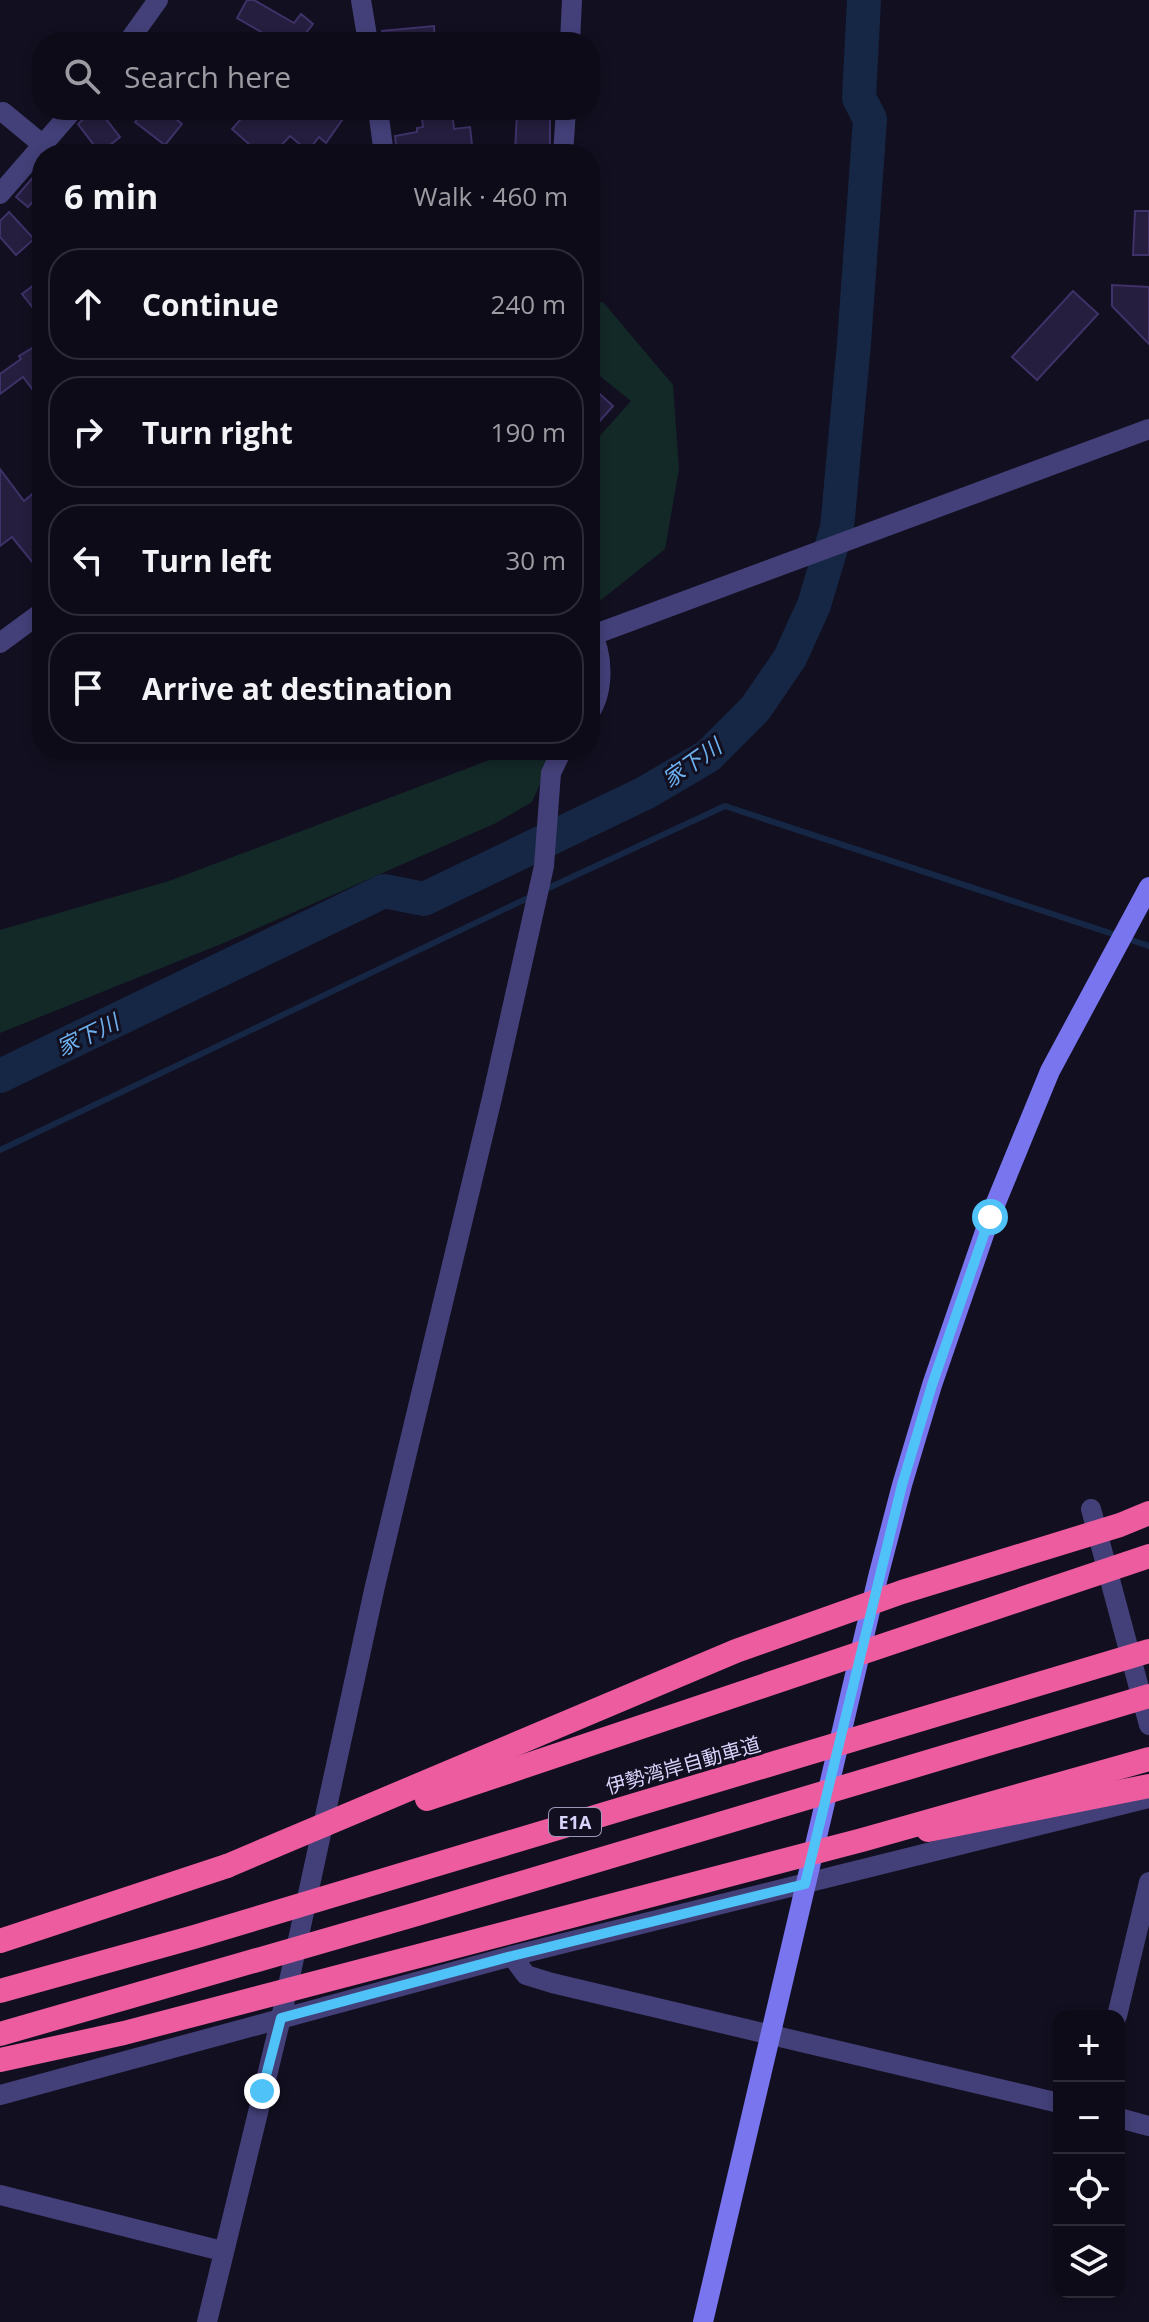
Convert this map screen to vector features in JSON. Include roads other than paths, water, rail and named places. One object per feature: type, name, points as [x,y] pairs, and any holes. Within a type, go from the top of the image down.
[{"type":"highway","points":[[227,1866],[736,1651],[902,1592],[1120,1525],[1149,1513]]},
{"type":"highway","points":[[0,1941],[1149,1556]]},
{"type":"highway","name":"伊勢湾岸自動車道","points":[[0,1991],[209,1932],[1149,1651]]},
{"type":"highway","name":"E1A","points":[[0,2034],[417,1914],[1149,1696]]},
{"type":"highway","points":[[0,2060],[124,2033],[862,1840],[1149,1759]]},
{"type":"highway","points":[[862,1840],[972,1823],[1149,1786]]},
{"type":"street","points":[[135,32],[158,0]]},
{"type":"street","points":[[361,0],[366,32]]},
{"type":"street","points":[[570,32],[572,0]]},
{"type":"street","points":[[3,112],[42,144]]},
{"type":"street","points":[[44,144],[64,120]]},
{"type":"street","points":[[379,120],[383,144]]},
{"type":"street","points":[[564,144],[565,120]]},
{"type":"street","points":[[0,194],[32,158]]},
{"type":"street","points":[[600,630],[781,567],[1149,429]]},
{"type":"street","points":[[0,643],[32,619]]},
{"type":"street","points":[[207,2322],[281,2018],[372,1602],[544,866],[551,773],[557,760]]},
{"type":"street","points":[[703,2322],[902,1485],[932,1385],[990,1217],[1050,1071],[1149,887]]},
{"type":"street","points":[[1091,1509],[1149,1725]]},
{"type":"street","points":[[0,2095],[512,1956],[1149,1798]]},
{"type":"street","points":[[1118,2010],[1149,1882]]},
{"type":"street","points":[[512,1956],[526,1975],[552,1983],[1053,2102]]},
{"type":"street","points":[[1125,2120],[1149,2126]]},
{"type":"street","points":[[0,2195],[222,2251]]},
{"type":"waterway","name":"家下川","points":[[0,1076],[384,891],[424,899],[645,793],[708,756],[755,709],[790,658],[814,605],[837,528],[870,119],[859,98],[864,0]]},
{"type":"waterway","points":[[542,891],[725,806],[1149,946]]},
{"type":"waterway","points":[[0,1150],[532,896]]}]
